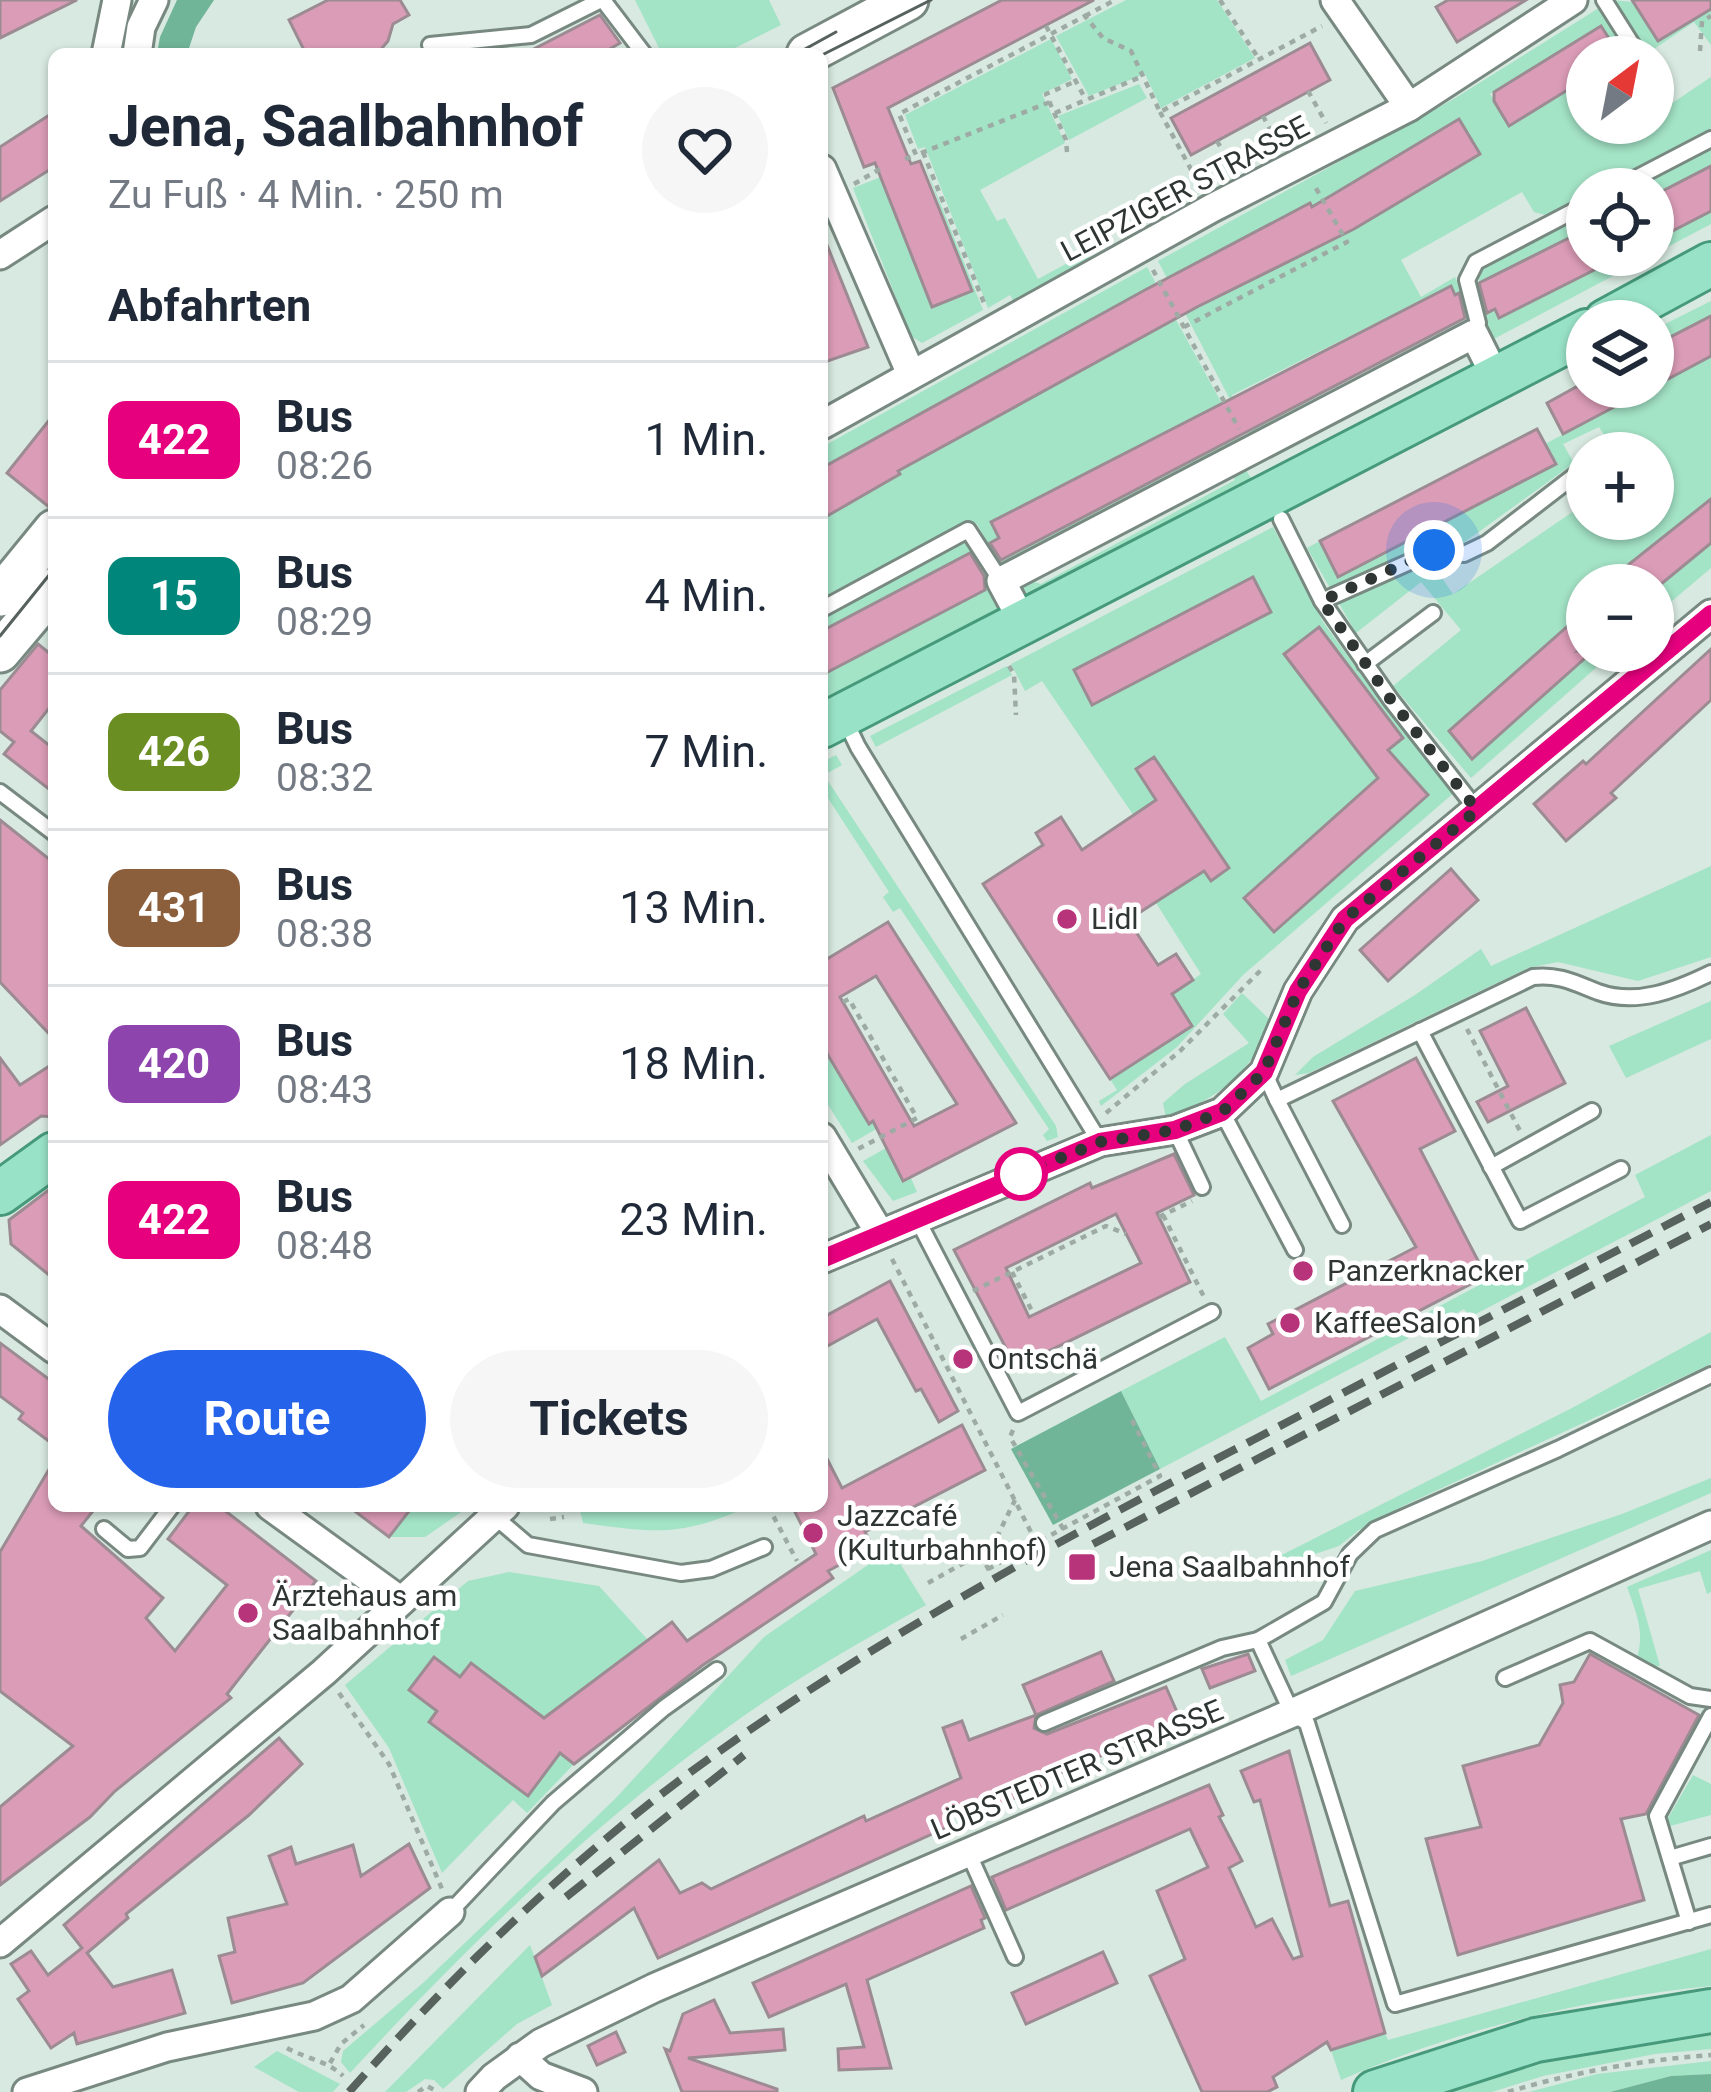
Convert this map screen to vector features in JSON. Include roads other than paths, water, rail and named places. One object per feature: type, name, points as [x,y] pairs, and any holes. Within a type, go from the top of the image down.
[{"type":"main road","points":[[1645,300],[1711,264]]},
{"type":"main road","points":[[833,721],[1023,622],[1275,508],[1566,343]]},
{"type":"main road","points":[[0,1193],[48,1158]]},
{"type":"main road","points":[[1375,2092],[1536,2040],[1711,2011]]},
{"type":"street","points":[[107,48],[117,0]]},
{"type":"street","points":[[138,48],[140,28],[154,0]]},
{"type":"street","points":[[818,48],[908,0]]},
{"type":"street","name":"LEIPZIGER STRASSE","points":[[828,422],[1212,208],[1408,107],[1574,0]]},
{"type":"street","points":[[1340,7],[1408,107]]},
{"type":"street","points":[[828,183],[911,374]]},
{"type":"street","points":[[0,255],[48,224]]},
{"type":"street","points":[[1023,622],[1001,581],[1474,334],[1497,380]]},
{"type":"street","points":[[1251,450],[1275,508]]},
{"type":"street","points":[[0,596],[48,537]]},
{"type":"street","points":[[0,652],[48,595]]},
{"type":"street","points":[[828,1256],[1097,1138],[1175,1130],[1222,1112],[1264,1072],[1298,991],[1345,919],[1711,614]]},
{"type":"street","points":[[828,1147],[879,1232]]},
{"type":"street","points":[[0,1309],[48,1345]]},
{"type":"street","points":[[283,1512],[400,1601]]},
{"type":"street","points":[[0,1942],[324,1672],[494,1512]]},
{"type":"street","name":"LÖBSTEDTER STRASSE","points":[[480,2092],[520,2057],[568,2028],[653,1988],[1292,1713],[1711,1525]]},
{"type":"street","points":[[27,2092],[184,2043],[314,2016],[351,1999],[450,1912]]},
{"type":"street","points":[[520,2057],[541,2076],[583,2092]]},
{"type":"lane","points":[[430,45],[532,35],[602,0],[639,48]]},
{"type":"lane","points":[[1604,0],[1627,36]]},
{"type":"lane","points":[[1655,168],[1711,139]]},
{"type":"lane","points":[[1474,334],[1478,323],[1467,280],[1476,262],[1566,215]]},
{"type":"lane","points":[[1322,601],[1434,550],[1464,554],[1487,543],[1566,482]]},
{"type":"lane","points":[[1275,508],[1322,601],[1477,810]]},
{"type":"lane","points":[[828,606],[968,530],[1001,581]]},
{"type":"lane","points":[[1365,664],[1433,613]]},
{"type":"lane","points":[[833,721],[858,747],[1097,1138]]},
{"type":"lane","points":[[0,792],[48,828]]},
{"type":"lane","points":[[1277,1100],[1533,977],[1550,975],[1626,998],[1659,994],[1711,973]]},
{"type":"lane","points":[[1420,1031],[1520,1222],[1621,1169]]},
{"type":"lane","points":[[1264,1072],[1342,1225]]},
{"type":"lane","points":[[1491,1167],[1592,1111]]},
{"type":"lane","points":[[1222,1112],[1295,1250]]},
{"type":"lane","points":[[1175,1130],[1202,1186]]},
{"type":"lane","points":[[916,1217],[1018,1413],[1212,1312]]},
{"type":"lane","points":[[1043,1723],[1222,1648],[1258,1640],[1324,1602],[1350,1554],[1375,1530],[1711,1375]]},
{"type":"lane","points":[[104,1529],[128,1549],[140,1548],[167,1512]]},
{"type":"lane","points":[[498,1512],[528,1544],[681,1573],[711,1569],[764,1547]]},
{"type":"lane","points":[[1258,1640],[1292,1713],[1307,1723],[1395,2003],[1711,1915]]},
{"type":"lane","points":[[1505,1678],[1590,1641],[1690,1696],[1711,1699]]},
{"type":"lane","points":[[450,1912],[553,1802],[664,1708],[717,1670]]},
{"type":"lane","points":[[1688,1922],[1657,1816],[1711,1716]]},
{"type":"lane","points":[[1670,1858],[1711,1846]]},
{"type":"lane","points":[[968,1852],[1015,1957]]},
{"type":"tram line","points":[[828,52],[931,0]]},
{"type":"tram line","points":[[807,48],[836,32]]},
{"type":"tram line","points":[[0,636],[48,576]]},
{"type":"railway","points":[[349,2092],[470,1964],[600,1844],[692,1771],[827,1679],[1109,1516],[1711,1202]]},
{"type":"railway","points":[[1093,1544],[1711,1224]]},
{"type":"railway","points":[[566,1897],[744,1755]]},
{"type":"place","name":"Lidl","points":[[1067,919]]},
{"type":"place","name":"Panzerknacker","points":[[1303,1271]]},
{"type":"place","name":"KaffeeSalon","points":[[1290,1323]]},
{"type":"place","name":"Ontschä","points":[[963,1359]]},
{"type":"place","name":"Jazzcafé (Kulturbahnhof)","points":[[813,1533]]},
{"type":"place","name":"Jena Saalbahnhof","points":[[1082,1567]]},
{"type":"place","name":"Ärztehaus am Saalbahnhof","points":[[248,1613]]}]
